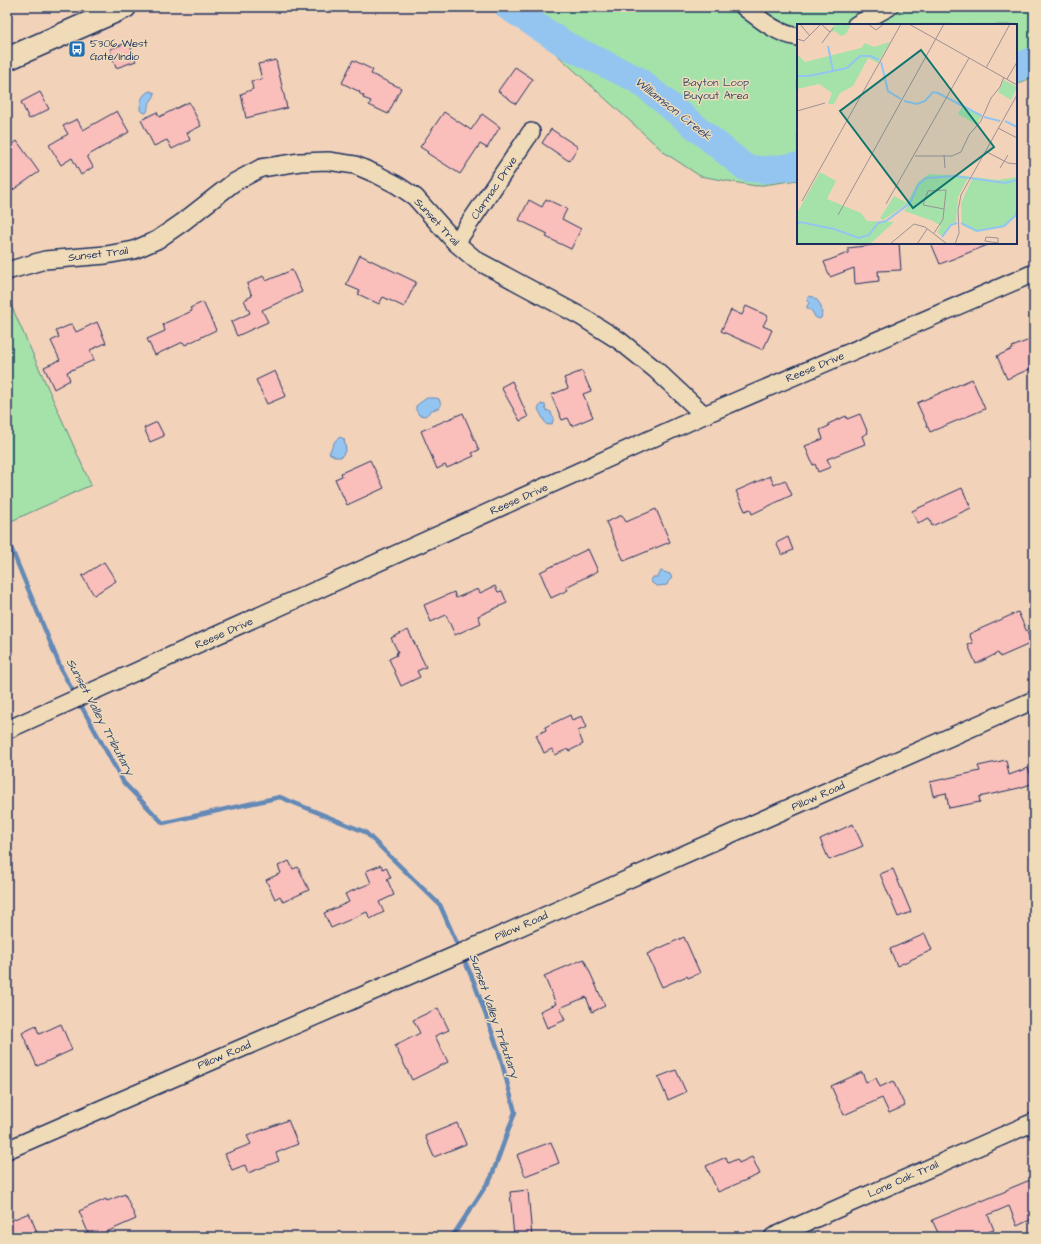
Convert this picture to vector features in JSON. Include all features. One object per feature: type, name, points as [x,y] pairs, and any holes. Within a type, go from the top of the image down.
[{"type":"main road","points":[[7,59],[92,14],[125,7]]},
{"type":"street","points":[[744,7],[774,29],[797,37]]},
{"type":"street","points":[[858,24],[889,7]]},
{"type":"street","name":"Clarmac Drive","points":[[456,243],[531,132]]},
{"type":"street","name":"Sunset Trail","points":[[7,271],[46,260],[106,255],[134,250],[157,240],[183,222],[233,182],[261,168],[300,162],[328,161],[355,165],[397,185],[415,197],[456,243],[476,260],[582,317],[620,340],[656,370],[704,415]]},
{"type":"street","name":"Reese Drive","points":[[7,730],[704,415],[1034,273]]},
{"type":"street","name":"Pillow Road","points":[[7,1150],[1034,700]]},
{"type":"street","name":"Lone Oak Trail","points":[[773,1237],[1034,1122]]},
{"type":"green space","name":"Bayton Loop Buyout Area","points":[[499,7],[1034,7],[1034,76],[1017,84],[1017,24],[797,24],[797,180],[756,186],[700,176],[665,153],[542,41]]},
{"type":"green space","points":[[7,296],[91,485],[7,523]]},
{"type":"water","points":[[150,91],[155,93],[155,95],[149,104],[146,113],[142,112],[140,110],[140,104],[142,98]]},
{"type":"water","points":[[810,296],[816,299],[820,304],[822,315],[819,319],[815,317],[812,311],[807,308],[809,303],[807,298]]},
{"type":"water","points":[[427,398],[439,399],[441,405],[439,408],[432,410],[425,416],[419,415],[416,410],[416,406]]},
{"type":"water","points":[[541,404],[545,405],[546,410],[551,412],[552,416],[554,417],[552,424],[546,424],[538,409]]},
{"type":"water","points":[[340,437],[344,439],[346,450],[341,457],[336,457],[329,453],[335,441]]},
{"type":"water","points":[[661,571],[670,574],[672,578],[667,585],[657,586],[651,581],[653,577],[658,577]]},
{"type":"building","points":[[129,42],[136,61],[116,68],[110,49]]},
{"type":"building","points":[[276,60],[287,108],[246,118],[241,94],[253,89],[251,81],[262,79],[258,64]]},
{"type":"building","points":[[353,60],[373,70],[371,74],[401,88],[388,114],[369,105],[371,101],[363,98],[364,96],[359,93],[360,92],[342,83]]},
{"type":"building","points":[[515,67],[533,79],[516,104],[498,91]]},
{"type":"building","points":[[40,92],[49,109],[29,119],[21,102]]},
{"type":"building","points":[[189,102],[201,126],[187,133],[190,140],[172,149],[167,140],[154,146],[141,120],[157,112],[159,117]]},
{"type":"building","points":[[117,111],[129,132],[87,156],[93,167],[81,175],[72,158],[61,165],[49,145],[68,134],[63,126],[77,119],[83,130]]},
{"type":"building","points":[[444,112],[471,130],[482,114],[500,127],[487,148],[480,144],[460,174],[420,147]]},
{"type":"building","points":[[551,129],[578,147],[569,161],[542,143]]},
{"type":"building","points":[[17,141],[39,172],[7,194],[7,149]]},
{"type":"building","points":[[546,199],[567,209],[562,219],[581,229],[571,249],[546,237],[548,234],[519,220],[529,200],[542,207]]},
{"type":"building","points":[[881,244],[899,244],[901,270],[878,271],[879,281],[855,284],[854,268],[830,277],[824,262],[848,253],[848,248]]},
{"type":"building","points":[[931,244],[990,244],[940,264]]},
{"type":"building","points":[[360,255],[416,282],[404,307],[383,297],[379,304],[358,294],[360,291],[346,285]]},
{"type":"building","points":[[292,270],[302,292],[262,310],[268,322],[237,336],[231,322],[250,313],[244,300],[252,296],[247,284],[263,276],[266,281]]},
{"type":"building","points":[[203,302],[216,330],[185,345],[183,342],[155,355],[147,339],[165,331],[163,324],[192,311],[190,308]]},
{"type":"building","points":[[746,306],[768,316],[763,326],[772,330],[763,350],[721,331],[731,310],[742,315]]},
{"type":"building","points":[[97,322],[106,343],[90,350],[94,360],[67,372],[70,380],[54,389],[44,367],[60,360],[51,341],[59,337],[56,331],[72,324],[76,332]]},
{"type":"building","points":[[1034,338],[1034,367],[1007,379],[997,356],[1013,349],[1012,347]]},
{"type":"building","points":[[275,371],[286,396],[267,404],[256,380]]},
{"type":"building","points":[[582,371],[591,391],[583,394],[593,417],[572,426],[568,418],[562,420],[551,395],[568,388],[564,378]]},
{"type":"building","points":[[972,379],[985,409],[930,432],[917,403]]},
{"type":"building","points":[[512,381],[528,417],[520,421],[501,387]]},
{"type":"building","points":[[463,413],[479,450],[472,453],[474,456],[447,468],[445,465],[437,469],[421,431]]},
{"type":"building","points":[[860,414],[868,433],[862,436],[865,444],[827,459],[831,467],[818,472],[815,464],[813,465],[805,446],[823,439],[820,430],[829,426],[828,424],[846,416],[847,419]]},
{"type":"building","points":[[157,422],[164,436],[150,442],[144,428]]},
{"type":"building","points":[[370,460],[384,488],[347,505],[335,479],[342,476],[341,473]]},
{"type":"building","points":[[770,476],[774,485],[785,480],[792,495],[752,514],[750,509],[745,511],[736,491]]},
{"type":"building","points":[[962,488],[971,508],[932,526],[929,518],[918,523],[912,511]]},
{"type":"building","points":[[656,509],[670,542],[624,561],[606,522],[622,515],[626,522]]},
{"type":"building","points":[[788,537],[793,550],[782,555],[776,543]]},
{"type":"building","points":[[588,549],[598,571],[566,587],[568,590],[551,598],[540,572]]},
{"type":"building","points":[[104,562],[116,581],[94,595],[82,576]]},
{"type":"building","points":[[495,586],[498,592],[502,591],[507,603],[478,616],[481,623],[455,635],[446,615],[431,622],[424,605],[454,592],[456,598],[478,589],[480,593]]},
{"type":"building","points":[[1018,612],[1032,643],[1000,657],[998,653],[976,664],[968,645],[973,643],[969,634]]},
{"type":"building","points":[[408,630],[426,667],[417,671],[420,677],[401,686],[389,659],[397,655],[396,653],[398,652],[391,638]]},
{"type":"building","points":[[570,715],[572,720],[582,716],[587,727],[578,731],[583,744],[569,751],[568,749],[555,755],[552,749],[544,753],[536,735],[546,730],[545,727]]},
{"type":"building","points":[[1006,760],[1009,775],[1028,768],[1034,783],[979,797],[980,802],[949,808],[946,793],[933,796],[930,782],[980,771],[978,766]]},
{"type":"building","points":[[853,824],[863,846],[829,860],[820,839]]},
{"type":"building","points":[[289,861],[293,869],[298,867],[309,890],[283,902],[280,896],[275,899],[266,880],[281,873],[278,866]]},
{"type":"building","points":[[381,865],[383,869],[386,867],[391,878],[387,879],[394,895],[379,902],[384,912],[370,919],[367,912],[331,928],[324,913],[349,902],[345,894],[371,883],[366,871]]},
{"type":"building","points":[[893,869],[911,912],[898,917],[880,874]]},
{"type":"building","points":[[925,934],[932,950],[897,966],[890,949]]},
{"type":"building","points":[[684,937],[700,973],[688,978],[687,976],[662,987],[647,954]]},
{"type":"building","points":[[584,959],[605,1006],[592,1012],[586,997],[560,1008],[565,1020],[547,1028],[540,1011],[556,1004],[544,976]]},
{"type":"building","points":[[438,1008],[449,1030],[435,1036],[448,1062],[412,1080],[395,1046],[420,1033],[413,1020]]},
{"type":"building","points":[[61,1024],[72,1050],[37,1066],[22,1033],[36,1026],[39,1034]]},
{"type":"building","points":[[676,1070],[686,1092],[668,1100],[658,1077]]},
{"type":"building","points":[[862,1072],[866,1082],[876,1078],[880,1087],[893,1081],[905,1106],[889,1113],[882,1098],[844,1115],[831,1086]]},
{"type":"building","points":[[288,1120],[298,1144],[276,1153],[279,1161],[248,1173],[245,1165],[232,1170],[225,1154],[251,1144],[247,1136]]},
{"type":"building","points":[[457,1123],[466,1144],[434,1157],[425,1136]]},
{"type":"building","points":[[551,1142],[559,1163],[525,1176],[517,1155]]},
{"type":"building","points":[[726,1157],[728,1163],[737,1159],[739,1163],[752,1157],[760,1174],[718,1192],[706,1166]]},
{"type":"building","points":[[1030,1180],[1030,1182],[1034,1180],[1034,1218],[1017,1226],[1009,1206],[988,1215],[994,1230],[988,1232],[987,1235],[982,1237],[940,1237],[932,1220],[982,1201]]},
{"type":"building","points":[[528,1190],[532,1237],[514,1237],[510,1192]]},
{"type":"building","points":[[125,1194],[136,1219],[95,1237],[90,1237],[79,1211],[106,1199],[107,1201]]},
{"type":"building","points":[[29,1213],[39,1237],[7,1237],[7,1222]]},
{"type":"waterway","name":"Williamson Creek","points":[[508,7],[568,46],[638,80],[746,168],[764,170],[797,166]]},
{"type":"waterway","name":"Williamson Creek","points":[[1017,68],[1030,61],[1034,61]]},
{"type":"waterway","name":"Sunset Valley Tributary","points":[[7,538],[62,671],[75,695]]},
{"type":"waterway","name":"Sunset Valley Tributary","points":[[79,702],[124,783],[163,823],[280,797],[365,832],[440,905],[474,982],[499,1052],[515,1112],[491,1178],[452,1237]]},
{"type":"place","name":"5306 West Gate/Indio","points":[[77,49]]}]
